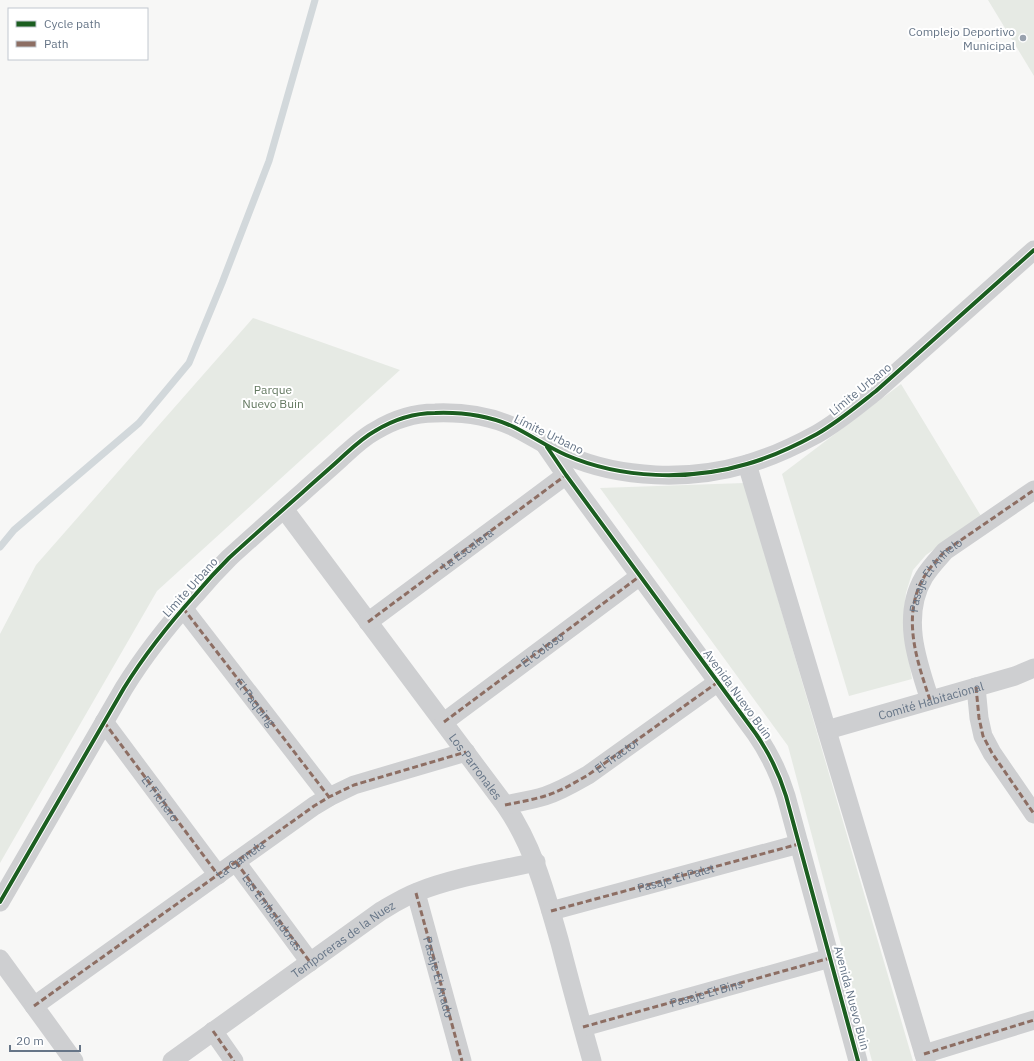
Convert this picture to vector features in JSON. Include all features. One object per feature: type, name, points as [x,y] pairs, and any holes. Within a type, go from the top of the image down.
[{"type":"street","name":"Límite Urbano","points":[[0,902],[139,664],[183,608],[228,560],[284,509],[376,430],[394,422],[425,413],[460,413],[480,416],[514,427],[566,455],[608,469],[647,475],[696,474],[723,470],[747,464],[774,455],[797,444],[849,413],[876,391],[1034,250]]},
{"type":"street","name":"Avenida Nuevo Buin","points":[[546,445],[566,475],[756,734],[773,762],[781,779],[800,844],[858,1061]]},
{"type":"street","points":[[747,464],[925,1057],[1034,1020]]},
{"type":"street","name":"La Escalera","points":[[368,622],[566,475]]},
{"type":"street","name":"Pasaje El Anhelo","points":[[930,700],[915,648],[913,631],[913,613],[923,579],[933,564],[945,551],[1034,490]]},
{"type":"street","name":"Los Parronales","points":[[284,509],[505,805],[524,836],[536,862],[551,911],[592,1061]]},
{"type":"street","name":"El Coloso","points":[[444,722],[640,576]]},
{"type":"street","name":"El Paquing","points":[[183,608],[329,797]]},
{"type":"street","name":"Comité Habitacional","points":[[827,730],[1015,676],[1034,668]]},
{"type":"street","name":"El Tractor","points":[[505,805],[546,796],[574,783],[718,682]]},
{"type":"street","points":[[976,687],[980,727],[985,740],[1034,814]]},
{"type":"street","name":"El Fichero","points":[[104,722],[218,874]]},
{"type":"street","name":"La Gamela","points":[[34,1006],[218,874],[329,797],[354,785],[466,752]]},
{"type":"street","name":"Pasaje El Palet","points":[[551,911],[800,844]]},
{"type":"street","name":"Las Embaladoras","points":[[236,862],[310,962]]},
{"type":"street","name":"Temporeras de la Nuez","points":[[172,1061],[381,910],[398,901],[437,885],[536,862]]},
{"type":"street","name":"Pasaje El Arado","points":[[416,893],[462,1061]]},
{"type":"street","name":"Pasaje El Bins","points":[[583,1027],[830,958]]},
{"type":"street","points":[[0,959],[74,1061]]},
{"type":"street","points":[[213,1031],[234,1061]]},
{"type":"green space","name":"Complejo Deportivo Municipal","points":[[988,0],[1034,0],[1034,76]]},
{"type":"green space","name":"Parque Nuevo Buin","points":[[253,318],[400,370],[157,591],[0,863],[0,634],[36,565]]},
{"type":"green space","points":[[901,384],[981,516],[926,555],[913,570],[906,593],[903,622],[912,679],[849,696],[782,474]]},
{"type":"green space","points":[[744,483],[913,1061],[872,1061],[788,746],[600,488]]},
{"type":"waterway","points":[[0,547],[14,530],[139,423],[189,363],[222,283],[269,161],[315,0]]},
{"type":"marked path","points":[[368,622],[566,475]]},
{"type":"marked path","points":[[930,700],[916,654],[912,623],[913,607],[917,592],[924,577],[931,566],[945,551],[1034,490]]},
{"type":"marked path","points":[[444,722],[640,576]]},
{"type":"marked path","points":[[183,608],[329,797]]},
{"type":"marked path","points":[[505,805],[551,794],[588,775],[718,682]]},
{"type":"marked path","points":[[976,687],[979,718],[983,736],[992,753],[1034,814]]},
{"type":"marked path","points":[[104,722],[218,875]]},
{"type":"marked path","points":[[34,1006],[314,806],[329,797],[354,785],[466,752]]},
{"type":"marked path","points":[[551,911],[799,844]]},
{"type":"marked path","points":[[236,862],[310,962]]},
{"type":"marked path","points":[[416,893],[462,1061]]},
{"type":"marked path","points":[[583,1027],[830,958]]},
{"type":"marked path","points":[[924,1054],[1034,1020]]},
{"type":"marked path","points":[[213,1031],[234,1061]]},
{"type":"cycle path","points":[[0,902],[124,688],[140,663],[167,628],[203,585],[229,558],[361,440],[370,434],[382,427],[412,416],[427,413],[455,413],[486,417],[505,423],[521,430],[566,455],[609,469],[632,473],[679,475],[702,473],[747,464],[774,455],[800,443],[817,434],[847,414],[876,391],[1034,250]]},
{"type":"cycle path","points":[[547,447],[765,748],[780,779],[786,796],[858,1061]]},
{"type":"place","name":"Complejo Deportivo Municipal","points":[[1023,38]]}]
